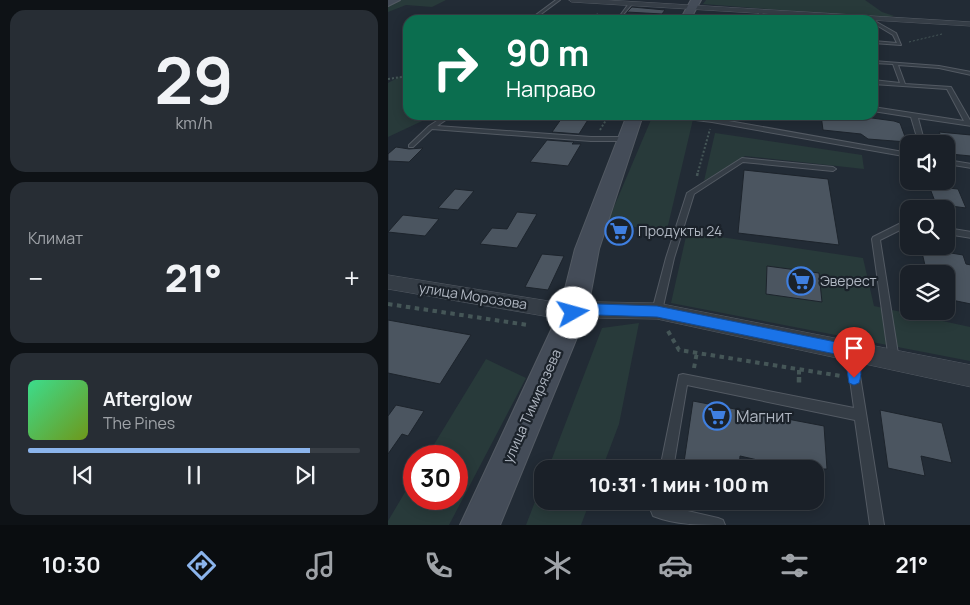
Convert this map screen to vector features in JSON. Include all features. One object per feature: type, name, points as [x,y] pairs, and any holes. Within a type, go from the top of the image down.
[{"type":"main road","points":[[388,3],[394,0]]},
{"type":"main road","points":[[688,15],[694,3]]},
{"type":"main road","name":"улица Тимирязева","points":[[480,525],[569,322],[587,249],[633,120]]},
{"type":"street","points":[[572,0],[631,3],[694,3],[810,15]]},
{"type":"street","points":[[878,20],[970,24]]},
{"type":"street","name":"улица Морозова","points":[[388,282],[569,322],[598,310],[657,311],[970,376]]},
{"type":"lane","points":[[538,15],[558,0]]},
{"type":"lane","points":[[621,15],[631,3]]},
{"type":"lane","points":[[761,11],[761,15]]},
{"type":"lane","points":[[878,24],[895,34],[900,44]]},
{"type":"lane","points":[[878,42],[900,44]]},
{"type":"lane","points":[[878,62],[939,67],[970,74]]},
{"type":"lane","points":[[895,63],[903,85]]},
{"type":"lane","points":[[878,82],[949,88],[970,124]]},
{"type":"lane","points":[[878,110],[970,124]]},
{"type":"lane","points":[[914,116],[919,135]]},
{"type":"lane","points":[[411,146],[431,127],[442,120]]},
{"type":"lane","points":[[712,120],[900,153]]},
{"type":"lane","points":[[737,124],[738,120]]},
{"type":"lane","points":[[431,127],[591,139],[626,139]]},
{"type":"lane","points":[[657,311],[670,258],[692,193],[742,160],[833,169]]},
{"type":"lane","points":[[955,163],[970,166]]},
{"type":"lane","points":[[894,361],[876,239],[900,226]]},
{"type":"lane","points":[[955,232],[970,235]]},
{"type":"lane","points":[[851,351],[859,415],[877,525]]},
{"type":"lane","points":[[668,460],[683,379],[859,415]]},
{"type":"lane","points":[[658,510],[718,525]]},
{"type":"path","points":[[900,44],[950,33]]},
{"type":"path","points":[[388,79],[403,77]]},
{"type":"path","points":[[692,193],[712,120]]},
{"type":"path","points":[[388,304],[569,322]]},
{"type":"path","points":[[657,311],[679,350],[854,378]]},
{"type":"shaded area","points":[[401,0],[446,0],[432,7],[406,5],[388,12],[388,5]]},
{"type":"shaded area","points":[[706,0],[865,0],[882,12],[894,16],[883,18],[878,18],[878,15],[844,15],[703,4]]},
{"type":"shaded area","points":[[403,75],[403,120],[424,120],[388,137],[388,83]]},
{"type":"shaded area","points":[[651,120],[693,120],[666,234],[608,221]]},
{"type":"shaded area","points":[[715,133],[862,155],[864,169],[745,156],[704,181]]},
{"type":"shaded area","points":[[687,232],[863,258],[874,306],[900,312],[900,320],[938,320],[970,327],[970,361],[671,303]]},
{"type":"shaded area","points":[[639,323],[619,424],[605,460],[551,460],[602,328]]},
{"type":"shaded area","points":[[486,359],[526,378],[468,489],[468,445],[434,445]]},
{"type":"shaded area","points":[[403,496],[403,510],[457,510],[449,525],[388,525],[388,521]]},
{"type":"shaded area","points":[[534,504],[534,510],[587,510],[581,525],[526,525]]},
{"type":"building","points":[[632,7],[665,10],[662,14],[627,12]]},
{"type":"building","points":[[878,119],[894,121],[900,123],[904,135],[900,135],[900,141],[868,139],[861,134],[823,130],[822,120]]},
{"type":"building","points":[[560,120],[588,120],[579,134],[552,132]]},
{"type":"building","points":[[939,132],[971,135],[971,156],[955,154],[955,135],[940,135]]},
{"type":"building","points":[[547,140],[581,144],[568,166],[530,162]]},
{"type":"building","points":[[396,147],[409,149],[423,148],[409,162],[388,161],[388,154]]},
{"type":"building","points":[[744,170],[828,179],[839,245],[738,233]]},
{"type":"building","points":[[455,189],[474,191],[458,210],[438,208]]},
{"type":"building","points":[[958,189],[966,208],[955,207],[955,200],[934,200],[931,190]]},
{"type":"building","points":[[517,212],[537,214],[517,248],[480,244],[492,228],[507,229]]},
{"type":"building","points":[[403,215],[439,219],[425,236],[388,232]]},
{"type":"building","points":[[542,254],[564,256],[548,290],[525,287]]},
{"type":"building","points":[[923,255],[963,255],[966,264],[971,265],[971,304],[955,301],[955,265],[925,265]]},
{"type":"building","points":[[767,266],[819,273],[822,302],[766,294]]},
{"type":"building","points":[[388,320],[471,335],[440,384],[388,373]]},
{"type":"building","points":[[693,401],[824,426],[827,469],[824,469],[824,460],[758,460],[740,456],[740,460],[684,460]]},
{"type":"building","points":[[396,405],[424,411],[408,436],[402,434],[388,454],[388,416]]},
{"type":"building","points":[[880,410],[942,423],[952,463],[921,456],[925,476],[888,468]]},
{"type":"place","name":"Продукты 24","points":[[619,231]]},
{"type":"place","name":"Эверест","points":[[801,281]]},
{"type":"place","name":"Магнит","points":[[717,416]]},
{"type":"route","points":[[573,313],[598,310],[657,311],[851,351],[854,378]]}]
